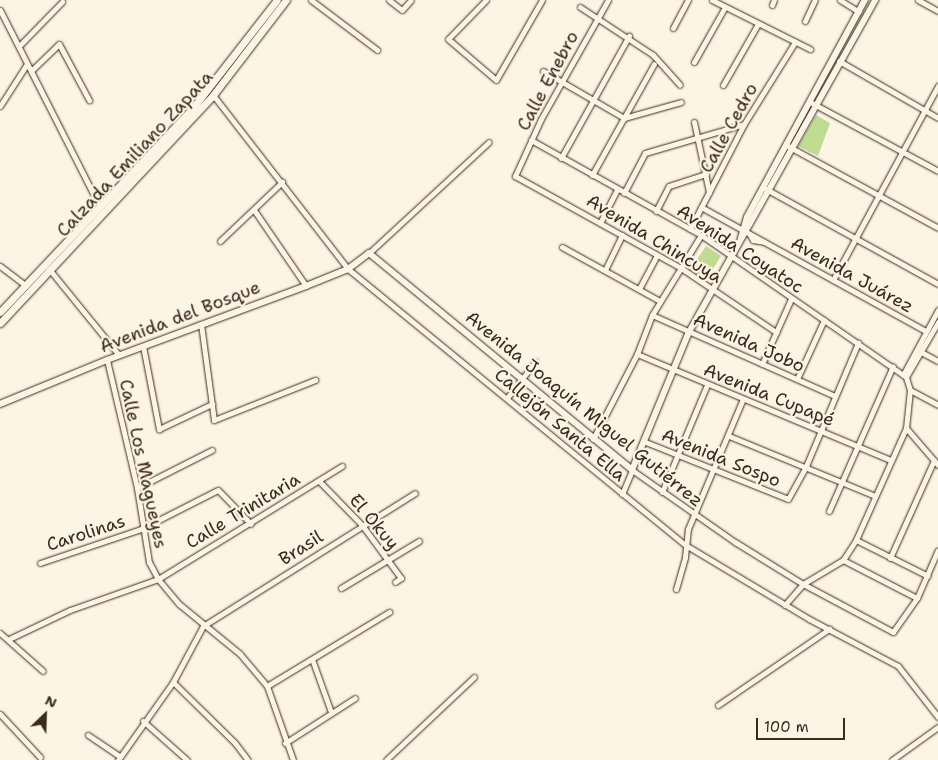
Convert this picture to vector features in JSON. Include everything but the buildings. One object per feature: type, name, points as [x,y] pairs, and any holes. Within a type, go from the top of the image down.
[{"type":"main road","name":"Calzada Emiliano Zapata","points":[[0,323],[92,220],[194,112],[277,0]]},
{"type":"main road","name":"Calzada Emiliano Zapata","points":[[0,312],[92,220],[100,207],[213,95],[286,0]]},
{"type":"street","points":[[311,0],[376,50]]},
{"type":"street","points":[[389,0],[402,10],[411,0]]},
{"type":"street","points":[[486,0],[448,39],[496,80],[542,0]]},
{"type":"street","name":"Calle Enebro","points":[[514,176],[561,82],[608,0]]},
{"type":"street","points":[[673,28],[688,0]]},
{"type":"street","points":[[712,0],[810,49]]},
{"type":"street","points":[[804,21],[815,0]]},
{"type":"street","points":[[840,0],[859,12]]},
{"type":"street","points":[[813,104],[834,58],[865,0]]},
{"type":"street","points":[[622,494],[689,332],[813,104],[840,62],[875,0]]},
{"type":"street","points":[[918,0],[938,11]]},
{"type":"street","points":[[19,46],[62,2]]},
{"type":"street","points":[[580,7],[629,36],[653,55],[680,86]]},
{"type":"street","points":[[694,62],[725,7]]},
{"type":"street","points":[[0,10],[100,207]]},
{"type":"street","points":[[724,85],[758,24]]},
{"type":"street","points":[[561,158],[629,36]]},
{"type":"street","name":"Calle Cedro","points":[[690,229],[744,124],[795,42]]},
{"type":"street","points":[[30,70],[59,44],[89,100]]},
{"type":"street","points":[[834,58],[938,118]]},
{"type":"street","points":[[0,106],[27,64]]},
{"type":"street","points":[[592,175],[654,64]]},
{"type":"street","points":[[543,71],[624,118],[680,102]]},
{"type":"street","points":[[833,280],[938,86]]},
{"type":"street","name":"Callejón Santa Ella","points":[[213,95],[348,269],[686,546],[785,605],[898,666],[938,717]]},
{"type":"street","points":[[813,104],[938,171]]},
{"type":"street","points":[[694,122],[709,193]]},
{"type":"street","points":[[624,193],[645,153],[744,124]]},
{"type":"street","name":"Avenida Coyatoc","points":[[531,140],[617,190],[701,235],[730,257],[893,366],[905,376]]},
{"type":"street","points":[[369,253],[489,142]]},
{"type":"street","points":[[789,147],[938,228]]},
{"type":"street","points":[[656,211],[669,186],[706,174]]},
{"type":"street","name":"Avenida Chincuya","points":[[514,176],[681,268],[776,332]]},
{"type":"street","points":[[220,241],[282,182]]},
{"type":"street","points":[[766,189],[938,284]]},
{"type":"street","points":[[600,223],[617,190]]},
{"type":"street","name":"Avenida Juárez","points":[[701,208],[753,240],[764,242],[926,331]]},
{"type":"street","points":[[254,210],[306,286]]},
{"type":"street","points":[[605,270],[622,235]]},
{"type":"street","points":[[593,439],[637,354],[652,315],[701,235]]},
{"type":"street","points":[[562,247],[660,301]]},
{"type":"street","name":"Avenida del Bosque","points":[[0,404],[143,346],[348,269],[369,253]]},
{"type":"street","name":"Avenida Joaquín Miguel Gutiérrez","points":[[369,253],[593,439],[694,516],[803,584],[895,632],[916,598]]},
{"type":"street","points":[[639,289],[658,255]]},
{"type":"street","points":[[0,266],[25,285]]},
{"type":"street","points":[[49,269],[120,355]]},
{"type":"street","points":[[762,364],[791,299]]},
{"type":"street","points":[[785,605],[803,584],[842,560],[856,540],[906,428],[910,390],[905,376],[938,310]]},
{"type":"street","name":"Avenida Jobo","points":[[652,315],[834,396]]},
{"type":"street","points":[[797,379],[824,320]]},
{"type":"street","points":[[905,376],[938,322]]},
{"type":"street","points":[[201,324],[214,420],[315,380]]},
{"type":"street","points":[[806,466],[820,429],[858,343]]},
{"type":"street","points":[[143,346],[159,429],[212,404]]},
{"type":"street","points":[[921,352],[938,361]]},
{"type":"street","name":"Avenida Cupapé","points":[[637,354],[707,385],[820,429],[891,460]]},
{"type":"street","name":"Calle Los Magueyes","points":[[107,360],[137,488],[146,551],[158,579],[202,626],[240,654],[267,686],[285,743],[294,760]]},
{"type":"street","points":[[507,398],[535,362]]},
{"type":"street","points":[[828,511],[893,366]]},
{"type":"street","points":[[662,492],[707,385]]},
{"type":"street","points":[[910,390],[938,405]]},
{"type":"street","points":[[676,589],[688,529],[729,436],[743,399]]},
{"type":"street","points":[[890,558],[936,462],[906,428]]},
{"type":"street","points":[[729,436],[841,480],[875,496]]},
{"type":"street","name":"Avenida Sospo","points":[[643,441],[713,471],[788,498],[806,466]]},
{"type":"street","points":[[137,488],[212,450]]},
{"type":"street","name":"Calle Trinitaria","points":[[9,639],[70,610],[158,579],[251,524],[342,466]]},
{"type":"street","name":"El Okuy","points":[[319,481],[362,525],[401,578],[395,582]]},
{"type":"street","name":"Carolinas","points":[[40,563],[142,529],[218,490],[251,524]]},
{"type":"street","name":"Brasil","points":[[202,626],[415,493]]},
{"type":"street","points":[[856,540],[928,576]]},
{"type":"street","points":[[341,588],[419,541]]},
{"type":"street","points":[[842,560],[916,598],[928,576],[938,550]]},
{"type":"street","points":[[267,686],[389,612]]},
{"type":"street","points":[[88,735],[118,758],[173,682],[202,626]]},
{"type":"street","points":[[718,705],[829,629]]},
{"type":"street","points":[[0,632],[43,671]]},
{"type":"street","points":[[312,659],[331,712]]},
{"type":"street","points":[[386,760],[474,677]]},
{"type":"street","points":[[173,682],[235,743],[248,760]]},
{"type":"street","points":[[285,743],[355,698]]},
{"type":"street","points":[[0,714],[40,756]]},
{"type":"street","points":[[143,721],[187,760]]},
{"type":"street","points":[[892,760],[938,727]]},
{"type":"green space","points":[[816,115],[830,123],[818,156],[798,146]]},
{"type":"green space","points":[[706,246],[721,256],[706,280],[690,270]]}]
